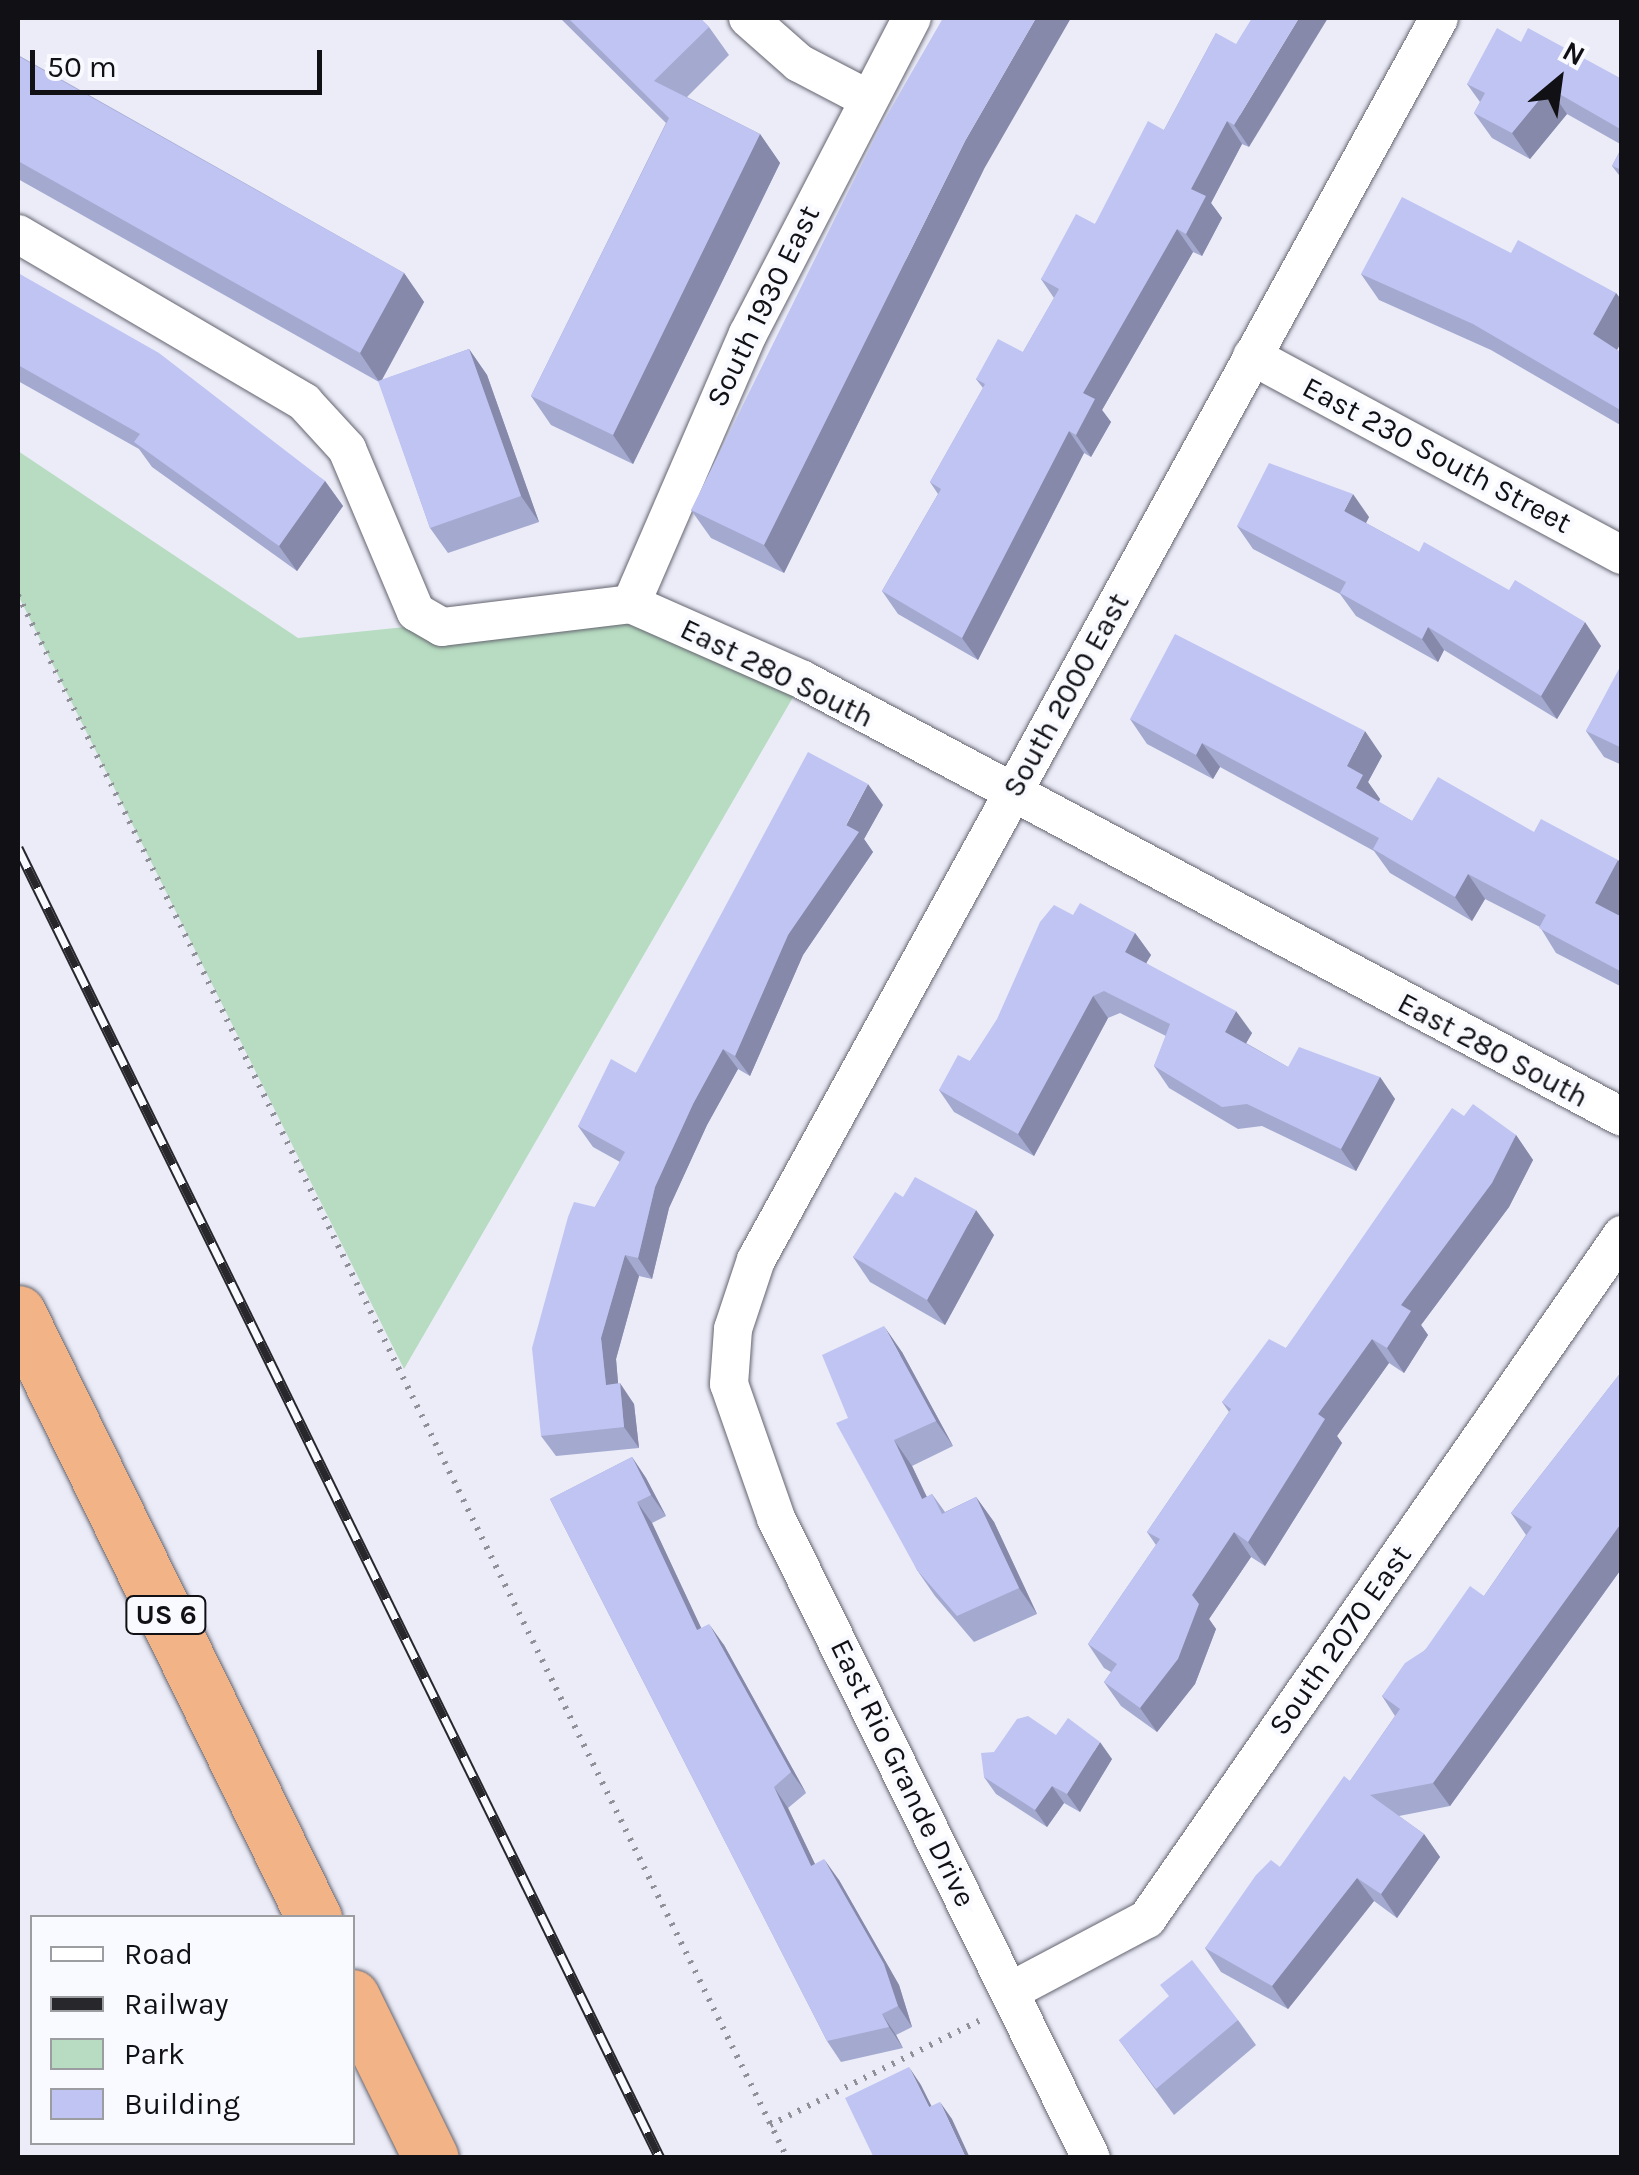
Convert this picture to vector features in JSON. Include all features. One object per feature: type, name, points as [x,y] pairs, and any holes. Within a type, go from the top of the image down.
[{"type":"highway","name":"US 6","points":[[18,1313],[313,1915]]},
{"type":"highway","points":[[355,2003],[431,2158]]},
{"type":"street","points":[[748,18],[799,63],[866,98]]},
{"type":"street","name":"South 1930 East","points":[[632,604],[682,474],[866,98],[912,18]]},
{"type":"street","name":"South 2000 East","points":[[729,1384],[733,1328],[756,1260],[1439,18]]},
{"type":"street","points":[[18,234],[304,402],[347,449],[416,612],[442,627],[632,604]]},
{"type":"street","name":"East 230 South Street","points":[[1252,356],[1622,555]]},
{"type":"street","name":"East 280 South","points":[[632,604],[803,680],[1011,796],[1622,1117]]},
{"type":"street","name":"South 2070 East","points":[[1011,1991],[1146,1919],[1622,1235]]},
{"type":"street","name":"East Rio Grande Drive","points":[[729,1384],[776,1518],[1091,2158]]},
{"type":"path","points":[[18,595],[786,2158]]},
{"type":"path","points":[[770,2124],[982,2019]]},
{"type":"green space","points":[[18,451],[298,638],[631,604],[803,680],[404,1369],[18,595]]},
{"type":"building","points":[[568,18],[700,18],[709,27],[654,81],[760,134],[613,435],[531,396],[669,118]]},
{"type":"building","points":[[943,18],[1036,18],[965,141],[764,545],[691,510],[879,129]]},
{"type":"building","points":[[1252,18],[1299,18],[1234,125],[1227,121],[1191,189],[1206,196],[1186,234],[1177,229],[1083,393],[1095,399],[1076,435],[1069,431],[962,638],[882,591],[941,489],[930,482],[985,384],[976,379],[998,339],[1023,352],[1059,289],[1041,279],[1076,214],[1095,224],[1148,121],[1164,130],[1216,33],[1236,44]]},
{"type":"building","points":[[1497,28],[1521,42],[1528,28],[1622,79],[1622,130],[1549,88],[1512,133],[1474,113],[1485,93],[1467,84]]},
{"type":"building","points":[[18,56],[404,273],[360,353],[18,161]]},
{"type":"building","points":[[1622,147],[1622,170],[1612,166]]},
{"type":"building","points":[[1402,197],[1511,253],[1518,240],[1616,293],[1593,334],[1622,353],[1622,411],[1473,324],[1361,274]]},
{"type":"building","points":[[18,273],[159,353],[325,481],[279,546],[134,442],[140,434],[18,365]]},
{"type":"building","points":[[469,349],[521,496],[430,528],[378,381]]},
{"type":"building","points":[[1269,463],[1353,494],[1344,511],[1419,552],[1424,542],[1509,590],[1515,580],[1585,622],[1541,696],[1428,627],[1422,639],[1340,593],[1346,582],[1237,526]]},
{"type":"building","points":[[1175,634],[1365,731],[1347,766],[1363,775],[1356,788],[1412,821],[1438,777],[1534,832],[1541,819],[1618,860],[1595,903],[1622,917],[1622,972],[1539,928],[1546,915],[1468,874],[1455,897],[1373,849],[1379,838],[1202,743],[1196,755],[1130,719]]},
{"type":"building","points":[[1622,665],[1622,748],[1586,731]]},
{"type":"building","points":[[808,752],[868,784],[846,825],[859,832],[788,935],[735,1056],[723,1049],[655,1187],[638,1258],[625,1255],[601,1338],[606,1385],[620,1383],[624,1427],[541,1436],[532,1348],[568,1217],[574,1202],[595,1207],[625,1152],[578,1126],[611,1059],[636,1073]]},
{"type":"building","points":[[1080,903],[1135,933],[1125,952],[1236,1011],[1225,1032],[1288,1067],[1299,1047],[1380,1077],[1341,1149],[1247,1104],[1222,1107],[1154,1066],[1170,1024],[1104,991],[1093,996],[1018,1134],[939,1090],[958,1055],[970,1061],[997,1019],[1040,922],[1054,905],[1073,915]]},
{"type":"building","points":[[1473,1104],[1516,1135],[1492,1183],[1401,1305],[1411,1311],[1387,1348],[1372,1339],[1318,1414],[1325,1419],[1248,1542],[1234,1532],[1192,1595],[1199,1604],[1178,1659],[1140,1708],[1104,1682],[1117,1664],[1088,1644],[1160,1539],[1147,1532],[1231,1409],[1222,1402],[1269,1339],[1286,1348],[1452,1108],[1464,1116]]},
{"type":"building","points":[[915,1177],[976,1210],[927,1300],[853,1257],[895,1192],[903,1197]]},
{"type":"building","points":[[884,1326],[936,1421],[894,1440],[922,1499],[932,1494],[942,1514],[976,1497],[1019,1588],[957,1616],[917,1570],[836,1423],[848,1418],[822,1355]]},
{"type":"building","points":[[1622,1371],[1622,1522],[1433,1783],[1370,1795],[1424,1834],[1381,1894],[1357,1878],[1272,1986],[1205,1948],[1256,1875],[1271,1860],[1280,1867],[1344,1776],[1350,1781],[1400,1709],[1382,1696],[1405,1663],[1425,1650],[1470,1586],[1484,1596],[1532,1527],[1511,1513]]},
{"type":"building","points":[[632,1457],[651,1495],[637,1502],[697,1630],[709,1624],[791,1772],[774,1787],[811,1866],[824,1859],[884,1964],[898,2006],[882,2014],[889,2027],[827,2041],[550,1499]]},
{"type":"building","points":[[1028,1716],[1056,1735],[1068,1718],[1100,1742],[1067,1794],[1052,1786],[1035,1810],[984,1777],[981,1753],[994,1752],[1017,1719]]},
{"type":"building","points":[[1192,1960],[1238,2020],[1156,2089],[1119,2040],[1169,1996],[1160,1985]]},
{"type":"building","points":[[909,2067],[929,2107],[940,2102],[966,2158],[874,2158],[845,2098]]},
{"type":"railway","points":[[18,848],[660,2158]]}]
